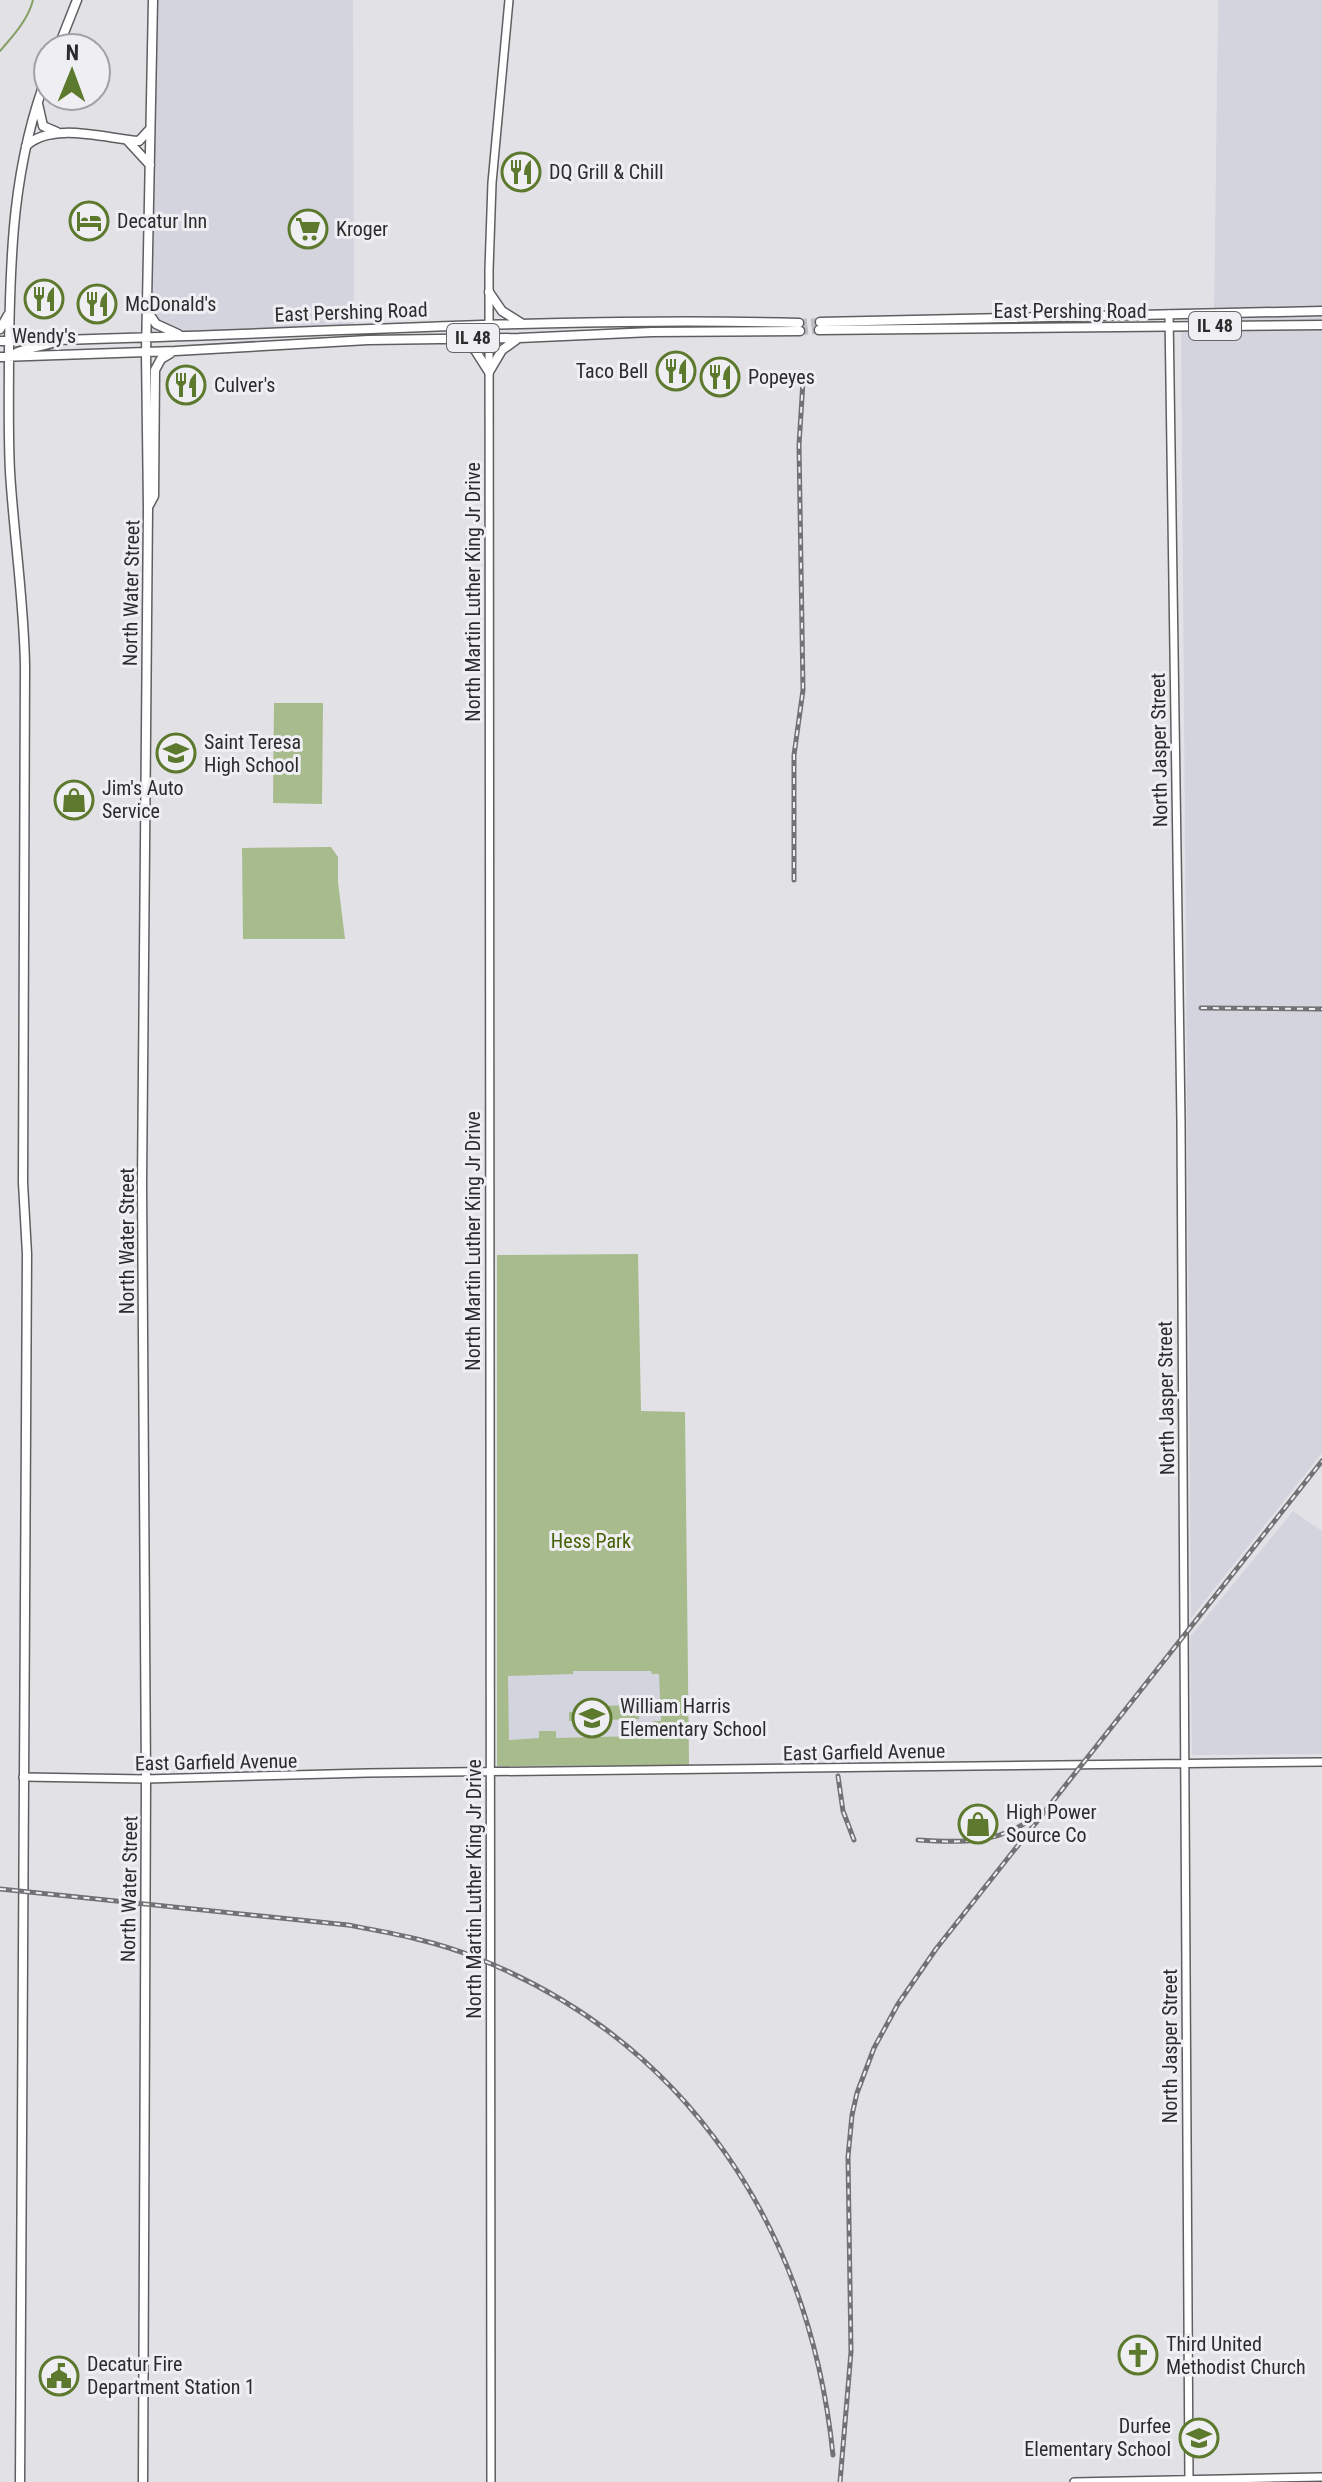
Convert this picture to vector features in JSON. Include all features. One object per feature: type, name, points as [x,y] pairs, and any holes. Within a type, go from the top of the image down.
[{"type":"main road","points":[[64,32],[77,0]]},
{"type":"main road","name":"North Water Street","points":[[143,2482],[146,1779],[142,1184],[148,508],[146,337],[153,0]]},
{"type":"main road","points":[[20,2482],[27,1254],[23,1183],[25,644],[10,471],[5,341],[10,311],[10,251],[24,147],[34,112]]},
{"type":"main road","points":[[40,112],[43,126],[62,134]]},
{"type":"main road","points":[[24,147],[38,136],[62,134],[116,136],[139,141],[152,124]]},
{"type":"main road","points":[[127,139],[151,165]]},
{"type":"main road","points":[[489,292],[502,311],[522,323]]},
{"type":"main road","points":[[147,307],[156,324],[182,336]]},
{"type":"main road","points":[[0,329],[10,311]]},
{"type":"main road","name":"East Pershing Road","points":[[1322,311],[820,326],[1322,325]]},
{"type":"main road","name":"East Pershing Road","points":[[5,341],[522,323],[680,321],[800,327],[519,338]]},
{"type":"main road","points":[[457,339],[475,350],[489,372],[502,350],[519,338]]},
{"type":"main road","name":"IL 48","points":[[5,357],[146,353],[355,341],[519,338]]},
{"type":"main road","points":[[5,357],[25,348],[46,346],[61,339]]},
{"type":"main road","points":[[148,508],[154,496],[155,370],[161,359],[175,351]]},
{"type":"main road","points":[[0,372],[9,393]]},
{"type":"street","name":"North Martin Luther King Jr Drive","points":[[491,2482],[489,292],[492,183],[509,0]]},
{"type":"street","name":"North Jasper Street","points":[[1169,314],[1181,1122],[1189,2480]]},
{"type":"street","name":"East Garfield Avenue","points":[[23,1777],[146,1779],[1322,1762]]},
{"type":"street","points":[[1074,2482],[1322,2477]]},
{"type":"shaded area","points":[[156,0],[353,0],[354,327],[149,334]]},
{"type":"shaded area","points":[[1218,0],[1322,0],[1322,1453],[1191,1618],[1181,326],[1214,325]]},
{"type":"shaded area","points":[[1293,1511],[1322,1531],[1322,1754],[1192,1755],[1190,1637]]},
{"type":"shaded area","name":"William Harris Elementary School","points":[[497,1670],[687,1670],[689,1765],[497,1766]]},
{"type":"green space","points":[[274,703],[323,703],[322,804],[273,803]]},
{"type":"green space","points":[[331,847],[338,857],[345,939],[243,939],[242,848]]},
{"type":"green space","name":"Hess Park","points":[[638,1254],[641,1411],[685,1412],[689,1765],[497,1766],[497,1255]],"holes":[[[573,1671],[651,1671],[652,1674],[659,1674],[661,1721],[653,1721],[652,1726],[641,1726],[640,1736],[556,1738],[556,1731],[539,1731],[539,1738],[509,1740],[508,1676],[573,1674]]]},
{"type":"green space","points":[[636,1698],[639,1698],[639,1719],[569,1721],[569,1712],[591,1712],[591,1706],[636,1705]]},
{"type":"waterway","points":[[0,51],[24,21],[33,0]]},
{"type":"tunnel","points":[[799,323],[820,322]]},
{"type":"tunnel","points":[[800,331],[819,330]]},
{"type":"railway","points":[[794,880],[794,755],[803,690],[799,445],[803,381]]},
{"type":"railway","points":[[1201,1008],[1322,1009]]},
{"type":"railway","points":[[840,2482],[851,2352],[848,2157],[857,2093],[874,2048],[898,2004],[936,1949],[1322,1461]]},
{"type":"railway","points":[[838,1776],[843,1811],[854,1840]]},
{"type":"railway","points":[[918,1840],[979,1840],[1007,1832],[1034,1817]]},
{"type":"railway","points":[[0,1889],[364,1928],[461,1952],[553,1995],[619,2040],[677,2094],[726,2154],[766,2222],[798,2295],[820,2373],[833,2455]]},
{"type":"place","name":"DQ Grill & Chill","points":[[521,172]]},
{"type":"place","name":"Decatur Inn","points":[[89,221]]},
{"type":"place","name":"Kroger","points":[[308,229]]},
{"type":"place","name":"Wendy's","points":[[44,299]]},
{"type":"place","name":"McDonald's","points":[[97,304]]},
{"type":"place","name":"Taco Bell","points":[[676,371]]},
{"type":"place","name":"Popeyes","points":[[720,377]]},
{"type":"place","name":"Culver's","points":[[186,385]]},
{"type":"place","name":"Saint Teresa High School","points":[[176,753]]},
{"type":"place","name":"Jim's Auto Service","points":[[74,800]]},
{"type":"place","name":"William Harris Elementary School","points":[[592,1718]]},
{"type":"place","name":"High Power Source Co","points":[[978,1824]]},
{"type":"place","name":"Third United Methodist Church","points":[[1138,2355]]},
{"type":"place","name":"Decatur Fire Department Station 1","points":[[59,2376]]},
{"type":"place","name":"Durfee Elementary School","points":[[1199,2438]]}]
